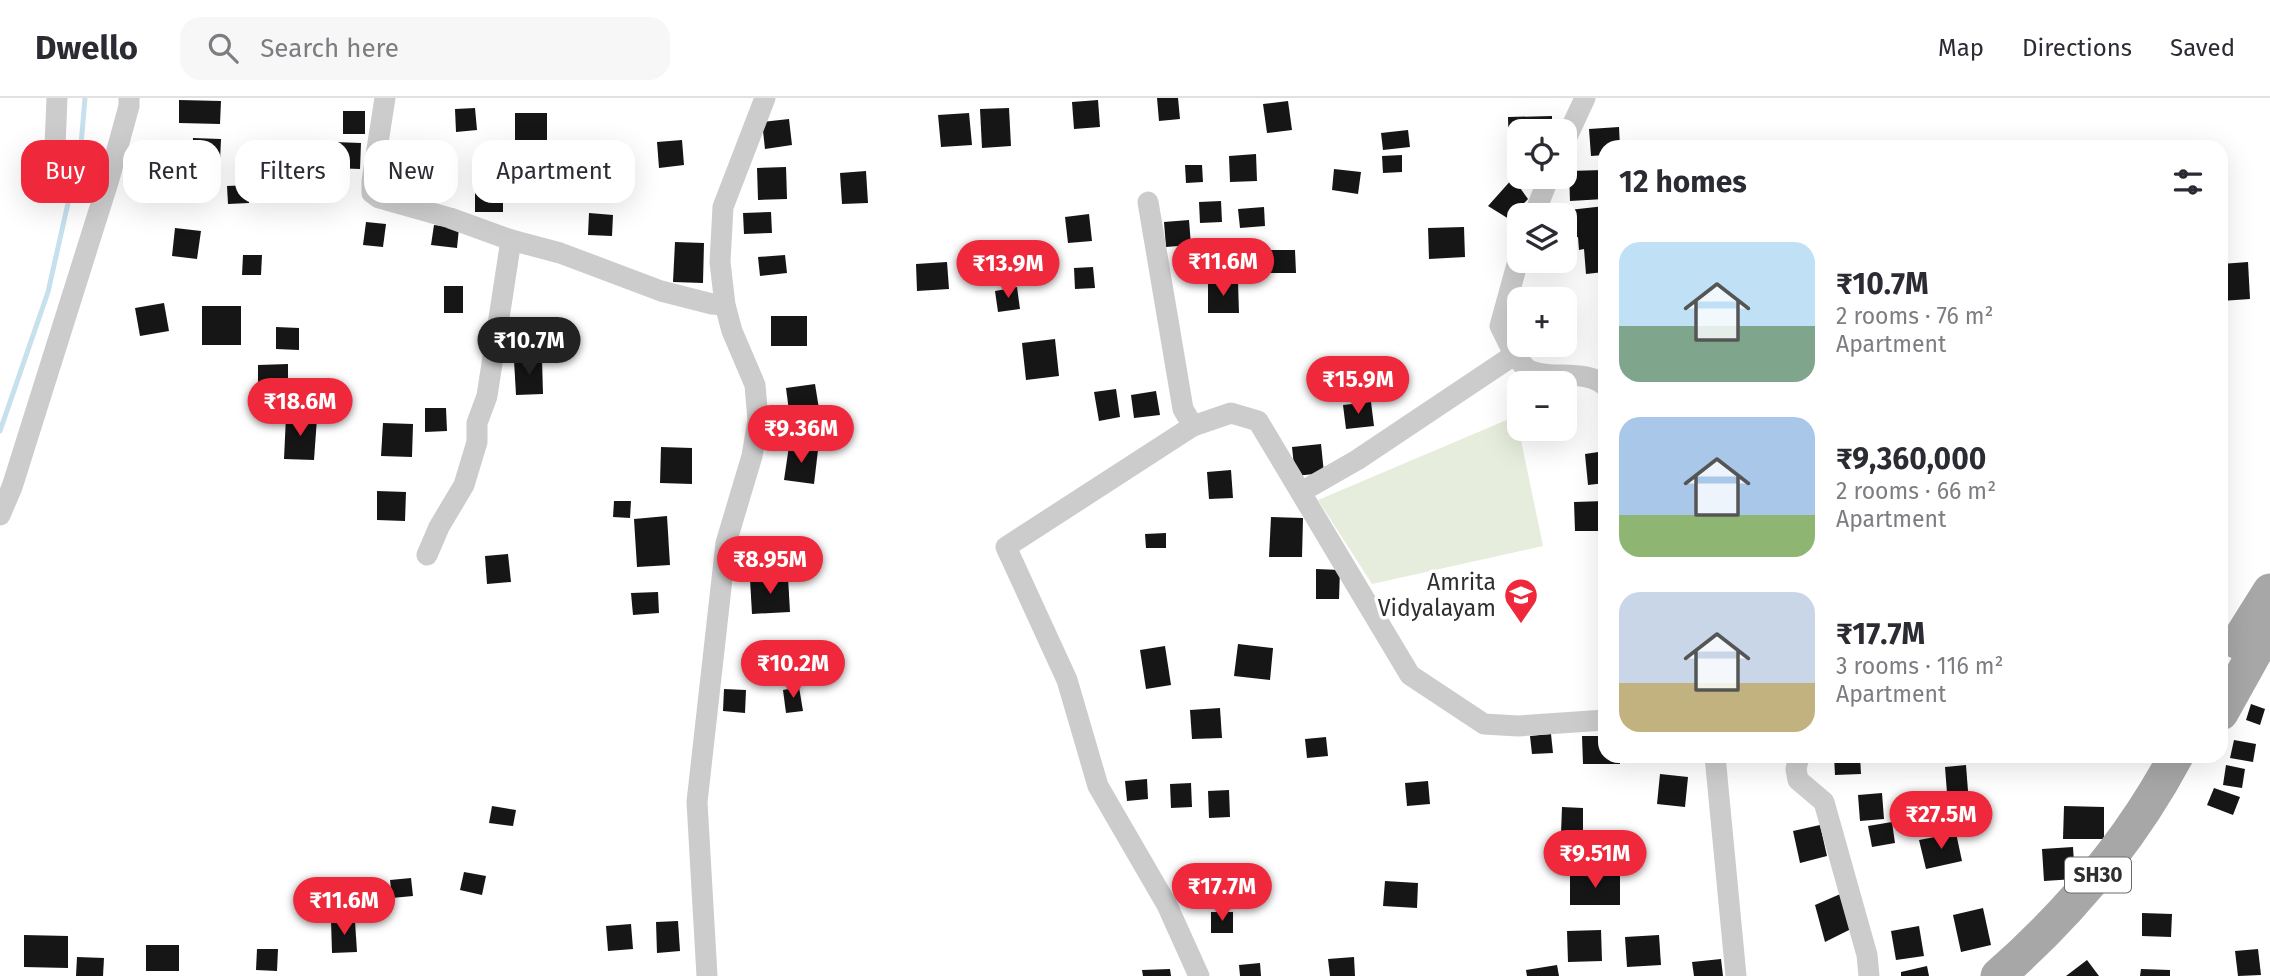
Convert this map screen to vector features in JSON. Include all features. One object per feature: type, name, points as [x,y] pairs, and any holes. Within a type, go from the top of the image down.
[{"type":"main road","points":[[2228,660],[2270,591]]},
{"type":"main road","points":[[2228,700],[2270,625]]},
{"type":"main road","name":"SH30","points":[[1998,976],[2034,944],[2091,883],[2147,807],[2172,763]]},
{"type":"main road","points":[[2022,976],[2076,927],[2120,880],[2154,830],[2193,763]]},
{"type":"street","points":[[55,140],[57,98]]},
{"type":"street","points":[[109,160],[129,98]]},
{"type":"street","points":[[385,98],[379,144],[373,164],[372,193],[379,198],[560,253],[661,291],[725,305]]},
{"type":"street","points":[[707,976],[697,802],[726,543],[752,456],[758,420],[755,385],[732,331],[725,305],[720,262],[723,207],[765,98]]},
{"type":"street","points":[[1576,119],[1586,98]]},
{"type":"street","points":[[1148,202],[1183,409],[1193,426]]},
{"type":"street","points":[[0,515],[12,487],[95,203]]},
{"type":"street","points":[[428,555],[439,527],[464,485],[477,442],[477,423],[487,396],[511,240]]},
{"type":"street","points":[[1507,301],[1500,326],[1507,340]]},
{"type":"street","points":[[1301,492],[1357,460],[1511,357]]},
{"type":"street","points":[[1516,357],[1529,370],[1590,377],[1598,381]]},
{"type":"street","points":[[1199,976],[1167,905],[1098,786],[1066,680],[1006,547],[1193,426],[1231,413],[1258,421],[1410,675],[1484,724],[1518,726],[1598,720]]},
{"type":"street","points":[[1716,763],[1736,976]]},
{"type":"street","points":[[1797,763],[1798,780],[1824,802],[1833,828],[1867,955],[1869,976]]},
{"type":"green space","points":[[1507,420],[1507,441],[1521,441],[1543,546],[1372,584],[1318,500]]},
{"type":"building","points":[[1157,98],[1178,98],[1180,119],[1159,121]]},
{"type":"building","points":[[179,100],[221,101],[220,124],[179,123]]},
{"type":"building","points":[[1098,100],[1100,127],[1074,129],[1072,102]]},
{"type":"building","points":[[1288,101],[1292,130],[1267,133],[1263,104]]},
{"type":"building","points":[[475,108],[477,130],[456,132],[455,109]]},
{"type":"building","points":[[1009,108],[1011,146],[982,148],[980,109]]},
{"type":"building","points":[[343,111],[365,111],[365,134],[343,134]]},
{"type":"building","points":[[515,113],[547,113],[547,140],[515,140]]},
{"type":"building","points":[[969,113],[972,145],[941,147],[938,115]]},
{"type":"building","points":[[1552,116],[1552,119],[1508,119]]},
{"type":"building","points":[[789,119],[792,145],[765,149],[762,122]]},
{"type":"building","points":[[1619,127],[1620,140],[1598,140],[1598,156],[1591,156],[1589,129]]},
{"type":"building","points":[[1408,130],[1410,147],[1383,150],[1381,133]]},
{"type":"building","points":[[193,138],[221,139],[221,140]]},
{"type":"building","points":[[682,140],[684,165],[659,168],[657,142]]},
{"type":"building","points":[[350,143],[361,143],[360,169],[350,169]]},
{"type":"building","points":[[1256,154],[1257,181],[1230,182],[1229,156]]},
{"type":"building","points":[[1402,155],[1402,172],[1383,173],[1382,156]]},
{"type":"building","points":[[1185,165],[1202,165],[1203,182],[1186,183]]},
{"type":"building","points":[[786,167],[787,199],[758,200],[757,168]]},
{"type":"building","points":[[1334,169],[1361,172],[1358,194],[1332,190]]},
{"type":"building","points":[[1598,170],[1598,199],[1570,201],[1570,189],[1577,189],[1577,171]]},
{"type":"building","points":[[866,171],[868,203],[842,204],[840,173]]},
{"type":"building","points":[[1507,185],[1507,189],[1521,189],[1528,199],[1524,203],[1507,203],[1507,218],[1488,206]]},
{"type":"building","points":[[227,186],[235,186],[235,203],[249,203],[228,204]]},
{"type":"building","points":[[1221,201],[1222,222],[1200,223],[1199,202]]},
{"type":"building","points":[[475,203],[503,203],[503,212],[475,212]]},
{"type":"building","points":[[1264,207],[1265,226],[1240,228],[1238,209]]},
{"type":"building","points":[[1598,207],[1598,273],[1586,274],[1584,249],[1579,250],[1577,209]]},
{"type":"building","points":[[771,212],[772,233],[744,234],[743,213]]},
{"type":"building","points":[[589,213],[613,215],[612,236],[588,235]]},
{"type":"building","points":[[1089,214],[1092,241],[1068,243],[1065,217]]},
{"type":"building","points":[[1189,220],[1191,245],[1166,247],[1164,222]]},
{"type":"building","points":[[366,222],[386,224],[383,247],[363,245]]},
{"type":"building","points":[[434,225],[459,228],[457,248],[431,245]]},
{"type":"building","points":[[1464,227],[1465,257],[1429,259],[1428,228]]},
{"type":"building","points":[[175,228],[201,231],[197,259],[172,256]]},
{"type":"building","points":[[675,242],[704,243],[703,283],[673,282]]},
{"type":"building","points":[[1207,249],[1211,273],[1183,277],[1180,253]]},
{"type":"building","points":[[1268,250],[1295,250],[1296,273],[1268,273]]},
{"type":"building","points":[[243,255],[262,255],[261,275],[242,275]]},
{"type":"building","points":[[785,255],[787,273],[760,276],[758,257]]},
{"type":"building","points":[[947,262],[949,289],[917,291],[916,264]]},
{"type":"building","points":[[2248,262],[2250,299],[2228,301],[2228,263]]},
{"type":"building","points":[[1093,267],[1095,288],[1075,289],[1074,268]]},
{"type":"building","points":[[1208,282],[1238,282],[1239,313],[1208,313]]},
{"type":"building","points":[[444,286],[463,286],[463,313],[444,313]]},
{"type":"building","points":[[1017,287],[1020,309],[998,312],[995,291]]},
{"type":"building","points":[[164,303],[169,331],[140,336],[135,308]]},
{"type":"building","points":[[202,306],[241,306],[241,345],[202,345]]},
{"type":"building","points":[[771,316],[807,316],[807,346],[771,346]]},
{"type":"building","points":[[276,327],[299,328],[299,350],[276,349]]},
{"type":"building","points":[[1055,339],[1059,376],[1026,380],[1022,343]]},
{"type":"building","points":[[542,359],[543,394],[516,395],[514,360]]},
{"type":"building","points":[[288,364],[288,386],[258,387],[258,365]]},
{"type":"building","points":[[323,382],[324,397],[302,398],[302,383]]},
{"type":"building","points":[[815,384],[820,415],[790,419],[786,388]]},
{"type":"building","points":[[1116,389],[1120,417],[1099,421],[1094,392]]},
{"type":"building","points":[[1156,391],[1160,415],[1134,418],[1131,395]]},
{"type":"building","points":[[1371,402],[1374,426],[1346,429],[1343,405]]},
{"type":"building","points":[[425,408],[446,408],[447,431],[425,432]]},
{"type":"building","points":[[286,416],[317,418],[314,460],[284,459]]},
{"type":"building","points":[[383,423],[413,424],[412,457],[381,456]]},
{"type":"building","points":[[1321,444],[1324,473],[1295,476],[1292,447]]},
{"type":"building","points":[[789,446],[818,450],[814,484],[784,480]]},
{"type":"building","points":[[661,447],[692,448],[692,484],[660,483]]},
{"type":"building","points":[[1598,452],[1598,484],[1588,485],[1585,454]]},
{"type":"building","points":[[1231,470],[1233,498],[1209,499],[1207,472]]},
{"type":"building","points":[[377,491],[406,492],[405,521],[377,520]]},
{"type":"building","points":[[614,501],[631,501],[630,518],[613,517]]},
{"type":"building","points":[[1598,501],[1598,531],[1575,531],[1574,502]]},
{"type":"building","points":[[667,516],[670,565],[637,567],[634,519]]},
{"type":"building","points":[[1271,517],[1303,518],[1302,557],[1269,557]]},
{"type":"building","points":[[1166,533],[1166,548],[1146,548],[1145,534]]},
{"type":"building","points":[[508,554],[511,582],[487,584],[485,556]]},
{"type":"building","points":[[1316,569],[1340,570],[1339,599],[1316,599]]},
{"type":"building","points":[[788,577],[790,612],[752,614],[750,579]]},
{"type":"building","points":[[658,592],[659,613],[633,615],[631,593]]},
{"type":"building","points":[[1238,644],[1273,648],[1270,680],[1234,676]]},
{"type":"building","points":[[1165,646],[1171,685],[1146,689],[1140,650]]},
{"type":"building","points":[[799,687],[803,711],[786,713],[783,690]]},
{"type":"building","points":[[724,689],[746,690],[745,713],[723,711]]},
{"type":"building","points":[[2251,704],[2265,709],[2260,725],[2246,720]]},
{"type":"building","points":[[1220,708],[1222,738],[1192,739],[1190,710]]},
{"type":"building","points":[[1551,734],[1553,753],[1532,754],[1530,736]]},
{"type":"building","points":[[1582,736],[1598,736],[1598,763],[1620,763],[1620,764],[1583,764]]},
{"type":"building","points":[[1326,737],[1328,756],[1307,758],[1305,739]]},
{"type":"building","points":[[2234,740],[2256,744],[2253,762],[2230,758]]},
{"type":"building","points":[[1834,763],[1860,763],[1861,774],[1835,775]]},
{"type":"building","points":[[1966,765],[1968,791],[1947,793],[1945,767]]},
{"type":"building","points":[[2226,765],[2245,769],[2242,788],[2223,785]]},
{"type":"building","points":[[1660,774],[1688,777],[1685,807],[1657,804]]},
{"type":"building","points":[[1147,779],[1148,799],[1127,801],[1125,781]]},
{"type":"building","points":[[1428,781],[1430,804],[1407,806],[1405,783]]},
{"type":"building","points":[[1191,783],[1192,807],[1171,808],[1170,784]]},
{"type":"building","points":[[2214,788],[2240,797],[2233,815],[2207,805]]},
{"type":"building","points":[[1229,790],[1230,817],[1209,818],[1208,791]]},
{"type":"building","points":[[1882,793],[1884,819],[1860,821],[1858,795]]},
{"type":"building","points":[[492,806],[516,810],[513,826],[489,823]]},
{"type":"building","points":[[2064,806],[2104,807],[2104,839],[2063,839]]},
{"type":"building","points":[[1562,807],[1583,808],[1583,834],[1561,834]]},
{"type":"building","points":[[1934,813],[1937,830],[1919,833],[1915,816]]},
{"type":"building","points":[[1892,822],[1895,843],[1872,847],[1868,826]]},
{"type":"building","points":[[1820,825],[1827,856],[1800,863],[1793,831]]},
{"type":"building","points":[[1956,833],[1962,861],[1926,869],[1919,840]]},
{"type":"building","points":[[2073,847],[2075,879],[2044,881],[2042,849]]},
{"type":"building","points":[[464,872],[486,876],[482,895],[460,890]]},
{"type":"building","points":[[1620,875],[1620,905],[1570,905],[1570,876]]},
{"type":"building","points":[[411,878],[413,896],[392,898],[390,880]]},
{"type":"building","points":[[1385,881],[1418,883],[1417,908],[1383,906]]},
{"type":"building","points":[[1845,892],[1851,929],[1825,942],[1815,905]]},
{"type":"building","points":[[1983,908],[1991,945],[1961,952],[1953,915]]},
{"type":"building","points":[[1211,912],[1233,912],[1233,933],[1211,933]]},
{"type":"building","points":[[2142,913],[2172,914],[2171,937],[2142,936]]},
{"type":"building","points":[[331,921],[355,921],[357,952],[332,953]]},
{"type":"building","points":[[678,921],[680,951],[657,953],[656,922]]},
{"type":"building","points":[[631,924],[633,949],[608,951],[606,926]]},
{"type":"building","points":[[1919,926],[1924,956],[1896,960],[1891,931]]},
{"type":"building","points":[[1601,930],[1602,961],[1568,962],[1567,931]]},
{"type":"building","points":[[24,935],[68,936],[68,968],[24,967]]},
{"type":"building","points":[[1659,935],[1661,965],[1627,967],[1625,937]]},
{"type":"building","points":[[146,945],[179,945],[179,971],[146,971]]},
{"type":"building","points":[[257,949],[278,949],[277,971],[256,970]]},
{"type":"building","points":[[2258,949],[2261,975],[2238,976],[2235,951]]},
{"type":"building","points":[[77,957],[104,958],[103,976],[76,976]]},
{"type":"building","points":[[1354,957],[1355,976],[1330,976],[1328,959]]},
{"type":"building","points":[[1721,959],[1723,976],[1694,976],[1692,962]]},
{"type":"building","points":[[2087,960],[2099,976],[2066,976]]},
{"type":"building","points":[[1260,963],[1261,976],[1240,976],[1239,965]]},
{"type":"building","points":[[1557,965],[1559,976],[1527,976],[1526,970]]},
{"type":"building","points":[[1927,966],[1929,976],[1901,976],[1901,972]]},
{"type":"building","points":[[1170,969],[1171,976],[1143,976],[1142,970]]},
{"type":"building","points":[[2141,969],[2170,970],[2170,976],[2140,976]]},
{"type":"waterway","points":[[81,140],[85,98]]},
{"type":"waterway","points":[[0,431],[48,292],[68,203]]},
{"type":"place","name":"Amrita Vidyalayam","points":[[1521,625]]}]
